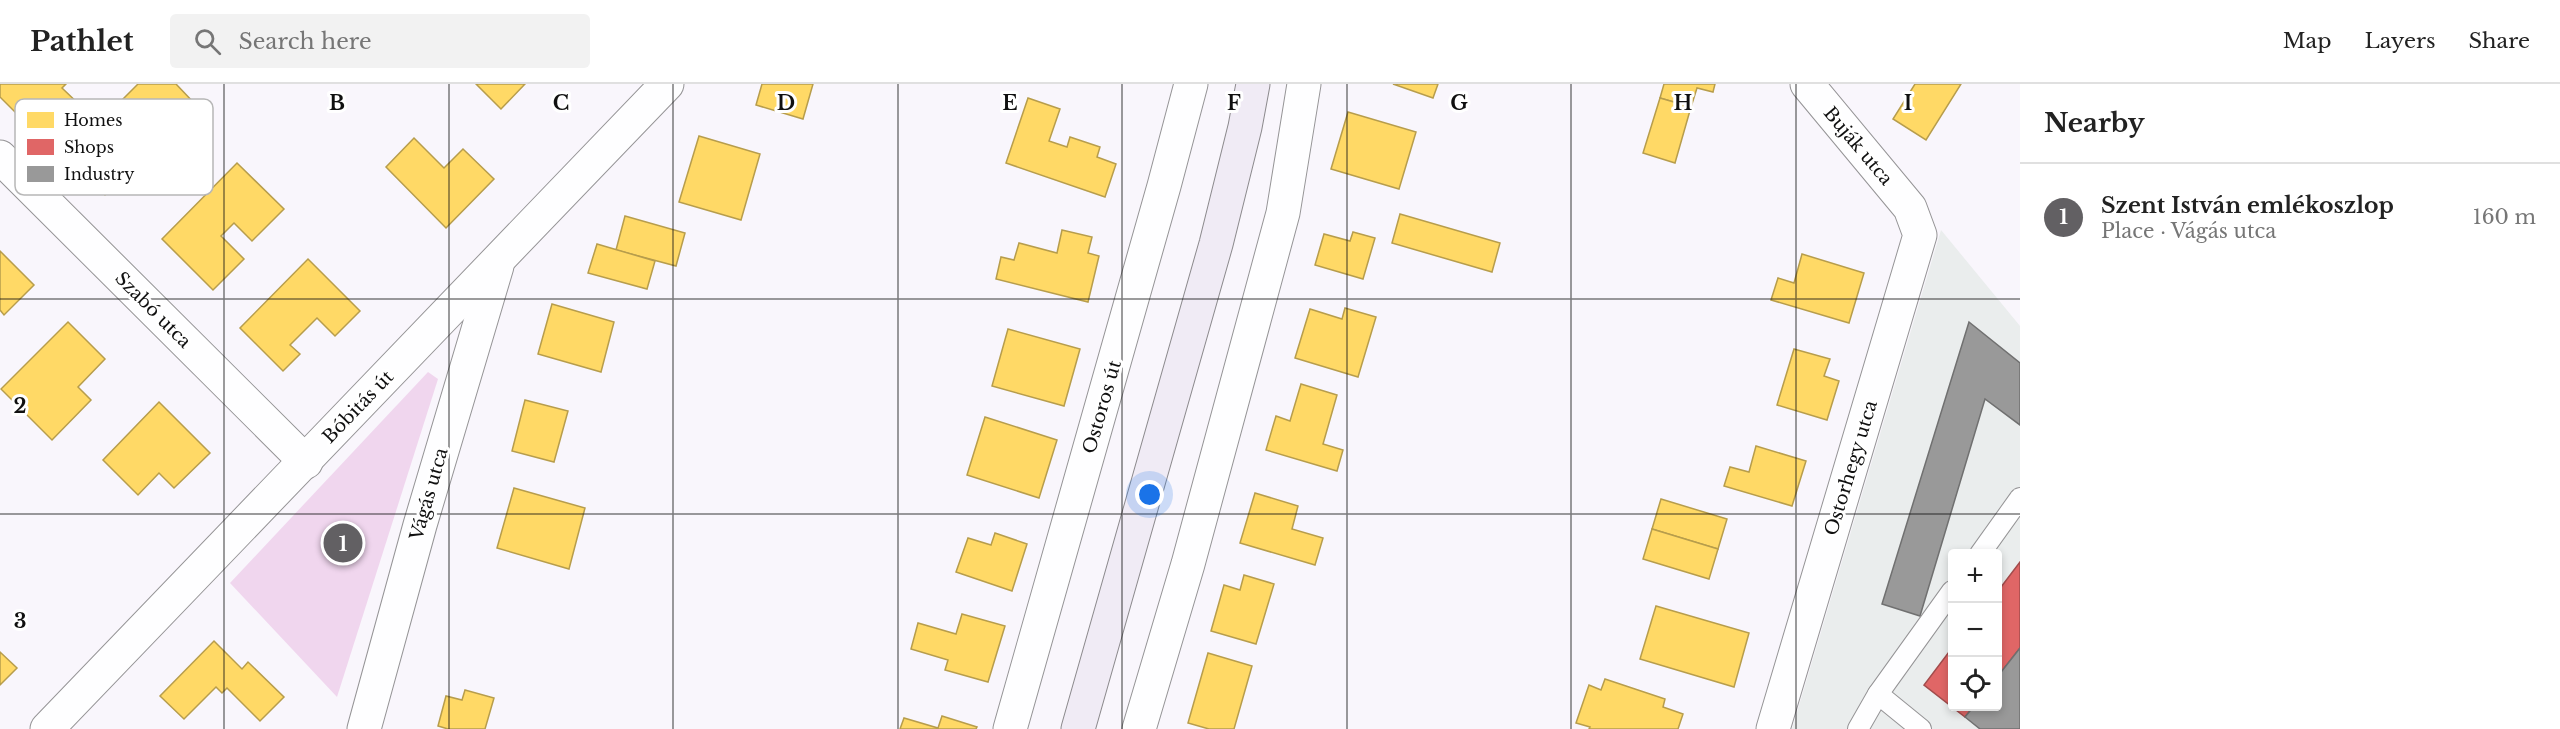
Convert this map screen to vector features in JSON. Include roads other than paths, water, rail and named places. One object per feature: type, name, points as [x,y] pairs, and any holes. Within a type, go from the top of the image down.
[{"type":"main road","points":[[1078,729],[1216,244],[1245,127],[1252,84]]},
{"type":"street","name":"Bóbitás út","points":[[47,729],[667,84]]},
{"type":"street","name":"Ostoros út","points":[[1010,729],[1191,84]]},
{"type":"street","points":[[1139,729],[1188,564],[1283,213],[1304,84]]},
{"type":"street","name":"Buják utca","points":[[1807,84],[1910,208]]},
{"type":"street","name":"Szabó utca","points":[[0,157],[15,172]]},
{"type":"street","name":"Szabó utca","points":[[38,195],[306,462]]},
{"type":"street","name":"Ostorhegy utca","points":[[1773,729],[1920,235],[1910,208]]},
{"type":"street","name":"Vágás utca","points":[[364,729],[420,525],[498,261]]},
{"type":"lane","points":[[1984,549],[2020,498]]},
{"type":"lane","points":[[1858,729],[1878,693],[1948,598]]},
{"type":"lane","points":[[1878,693],[1922,729]]},
{"type":"place","name":"Szent István emlékoszlop","points":[[343,543]]}]
